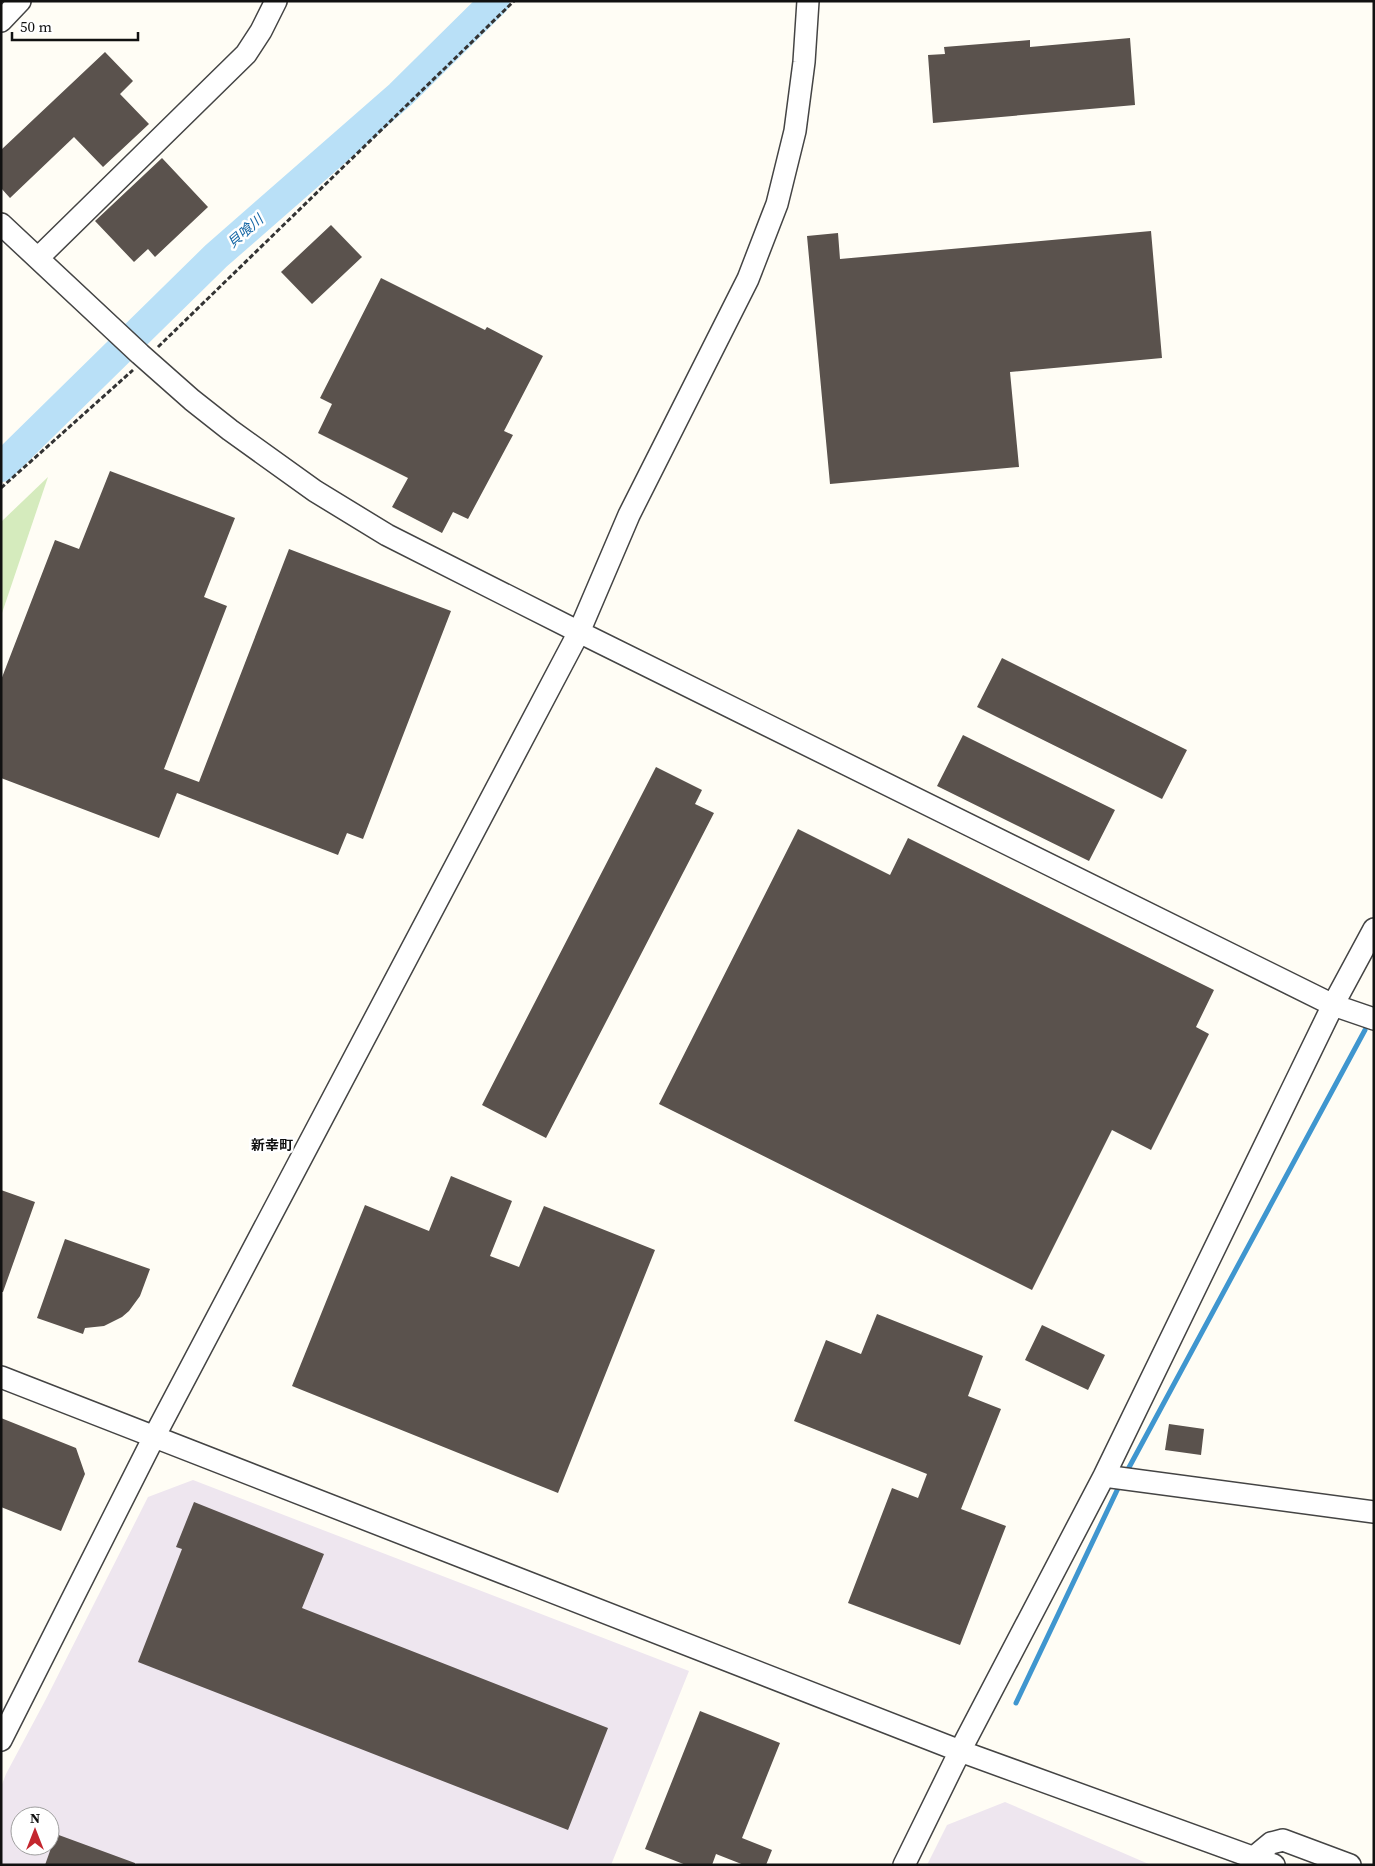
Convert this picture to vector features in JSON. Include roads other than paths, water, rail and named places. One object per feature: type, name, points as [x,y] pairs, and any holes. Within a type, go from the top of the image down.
[{"type":"street","points":[[1,21],[20,1]]},
{"type":"street","points":[[38,258],[246,54],[261,31],[276,1]]},
{"type":"street","points":[[1,1740],[154,1437],[578,632],[628,515],[748,279],[776,204],[795,131],[804,62],[808,1]]},
{"type":"street","points":[[1,224],[192,400],[230,430],[315,491],[387,535],[578,632],[1333,1005],[1374,1019]]},
{"type":"street","points":[[904,1865],[960,1751],[1104,1476],[1333,1005],[1374,929]]},
{"type":"street","points":[[1,1377],[960,1751],[1255,1861],[1274,1865]]},
{"type":"street","points":[[1104,1476],[1374,1512]]},
{"type":"street","points":[[1255,1861],[1271,1843],[1283,1840],[1350,1865]]},
{"type":"waterway","name":"貝喰川","points":[[1,467],[216,256],[400,95],[495,1]]},
{"type":"waterway","points":[[1126,1473],[1365,1030]]},
{"type":"waterway","points":[[1016,1703],[1121,1482]]},
{"type":"district","name":"新幸町","points":[[272,1145]]}]
